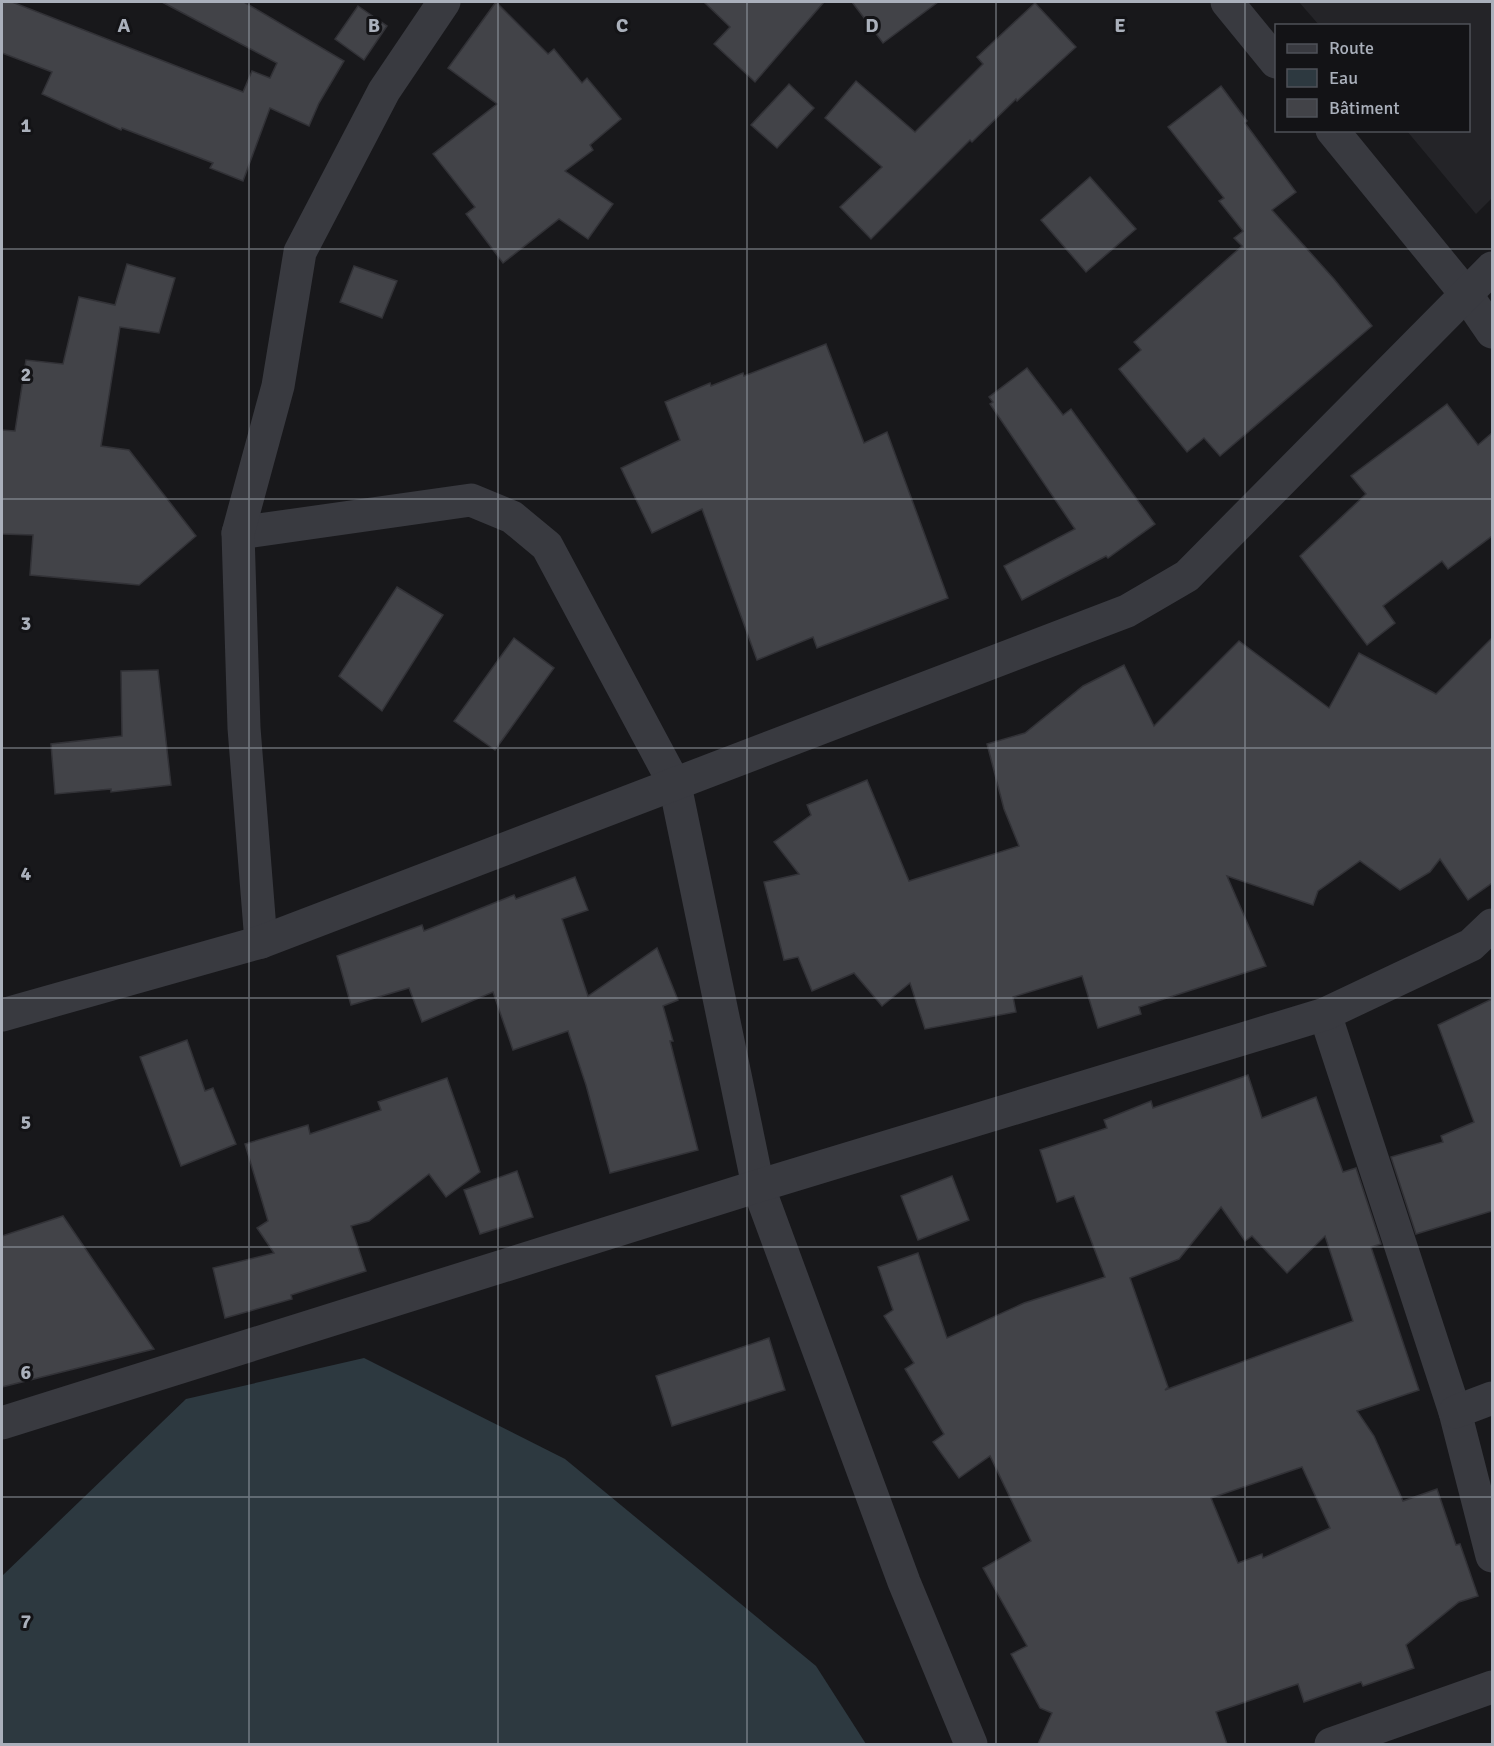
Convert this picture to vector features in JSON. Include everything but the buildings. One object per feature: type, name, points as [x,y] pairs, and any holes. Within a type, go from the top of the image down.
[{"type":"street","points":[[261,942],[244,728],[238,533],[278,386],[300,252],[384,91],[444,2]]},
{"type":"street","points":[[1227,2],[1275,61]]},
{"type":"street","points":[[1334,132],[1466,294],[1492,332]]},
{"type":"street","points":[[2,1015],[261,942],[1127,611],[1187,576],[1492,268]]},
{"type":"street","points":[[238,533],[471,500],[512,517],[547,546],[675,785],[758,1186],[904,1582],[971,1744]]},
{"type":"street","points":[[2,1423],[758,1186],[1325,1014],[1471,945],[1492,925]]},
{"type":"street","points":[[1325,1014],[1455,1412],[1492,1556]]},
{"type":"street","points":[[1455,1412],[1492,1398]]},
{"type":"street","points":[[1331,1744],[1492,1687]]},
{"type":"shaded area","points":[[1299,2],[1492,2],[1492,198],[1476,214],[1408,132],[1470,132],[1470,24],[1318,24]]},
{"type":"water","points":[[364,1358],[565,1459],[816,1666],[866,1744],[2,1744],[2,1576],[186,1399]]}]
